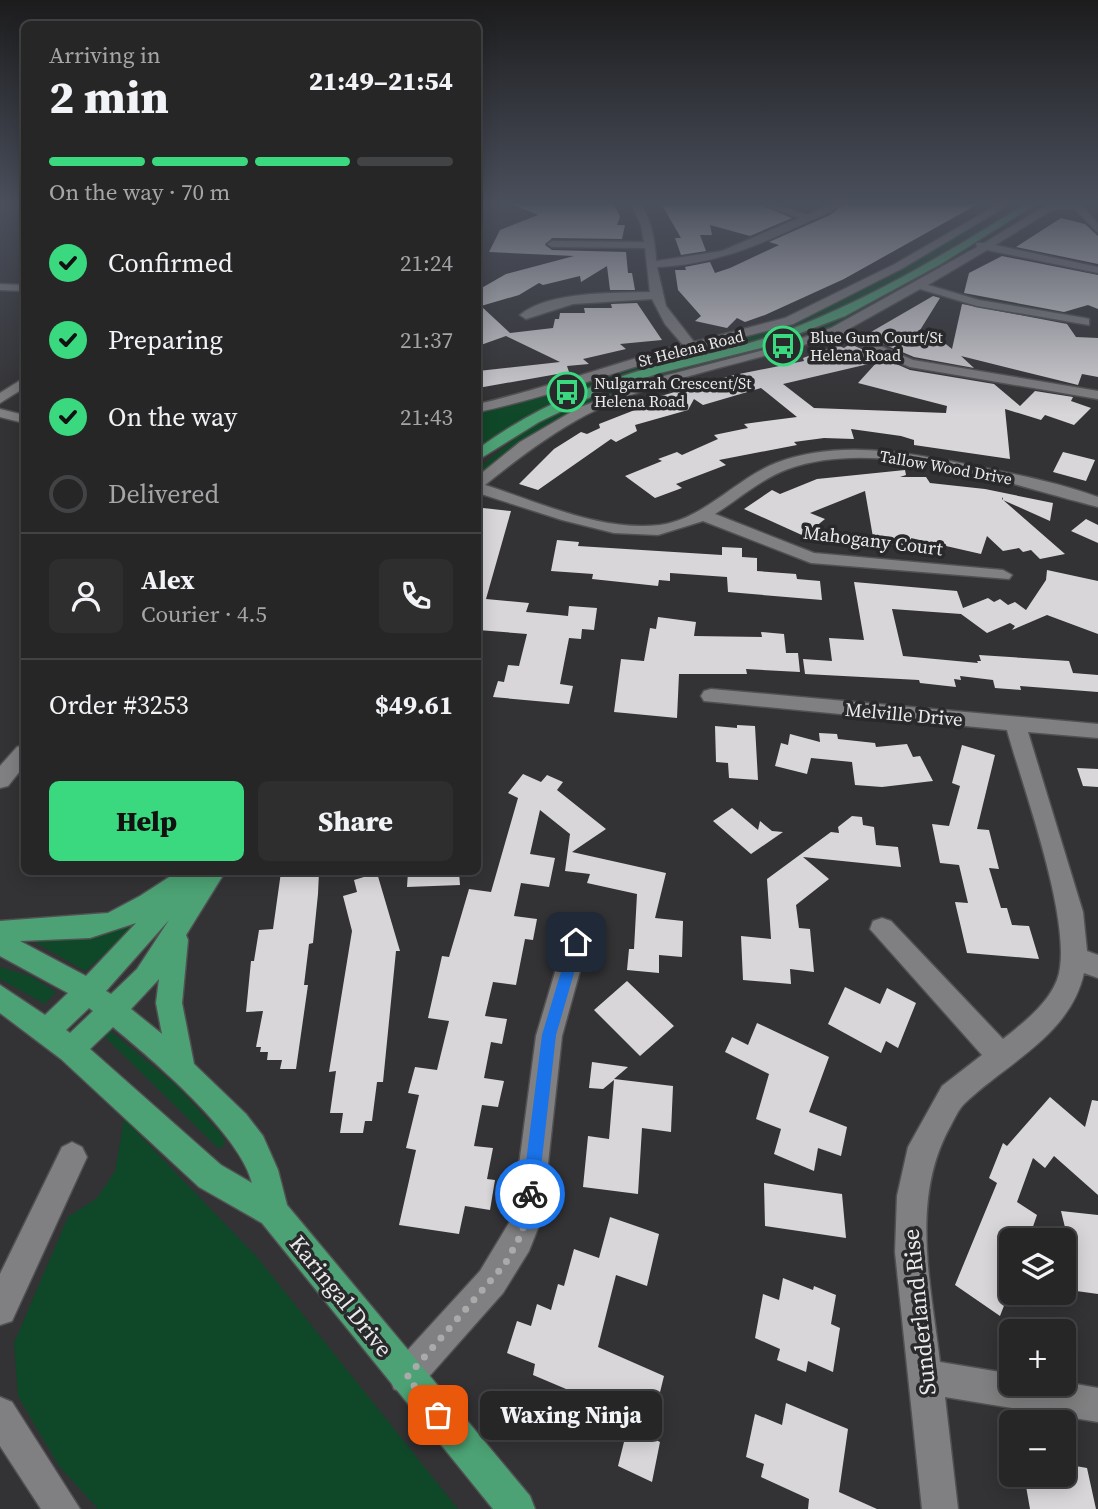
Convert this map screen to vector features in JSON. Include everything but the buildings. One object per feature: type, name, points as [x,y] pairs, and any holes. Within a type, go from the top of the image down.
[{"type":"main road","name":"St Helena Road","points":[[481,454],[517,428],[583,396],[639,375],[772,341],[841,314],[915,274]]},
{"type":"main road","points":[[0,932],[69,931],[102,926],[151,903],[186,875]]},
{"type":"main road","points":[[0,997],[47,1031],[88,992],[162,912],[188,875]]},
{"type":"main road","points":[[71,1050],[146,977],[212,875]]},
{"type":"main road","points":[[176,934],[169,1003],[182,1071]]},
{"type":"main road","points":[[0,944],[27,955],[88,992]]},
{"type":"main road","name":"Karingal Drive","points":[[88,992],[113,1010],[182,1071],[242,1130],[263,1166],[273,1212]]},
{"type":"main road","name":"Karingal Drive","points":[[47,1031],[210,1176],[273,1212],[517,1509]]},
{"type":"street","points":[[654,274],[656,295],[674,326],[705,358]]},
{"type":"street","name":"St Helena Road","points":[[481,407],[545,393],[626,364],[767,328],[809,313],[879,274]]},
{"type":"street","name":"St Helena Road","points":[[481,484],[550,429],[608,400],[664,380],[780,350],[835,331],[940,274]]},
{"type":"street","points":[[920,286],[977,303],[1085,323]]},
{"type":"street","points":[[0,287],[21,288]]},
{"type":"street","points":[[526,315],[541,308],[577,300],[656,295]]},
{"type":"street","points":[[835,331],[910,363],[1098,395]]},
{"type":"street","points":[[21,386],[0,410],[21,418]]},
{"type":"street","name":"Tallow Wood Drive","points":[[481,487],[624,529],[666,529],[703,515],[777,469],[813,458],[856,454],[937,464],[1044,485],[1098,502]]},
{"type":"street","name":"Mahogany Court","points":[[703,515],[811,558],[1004,575]]},
{"type":"street","name":"Melville Drive","points":[[711,696],[1098,732]]},
{"type":"street","name":"Sunderland Rise","points":[[940,1509],[911,1252],[910,1225],[916,1174],[923,1147],[942,1109],[967,1082],[1002,1056],[1054,1010],[1069,984],[1087,962],[1015,724]]},
{"type":"street","points":[[0,780],[21,756]]},
{"type":"street","points":[[882,929],[1002,1056]]},
{"type":"street","points":[[407,1377],[505,1264],[522,1233],[527,1218],[549,1035],[576,942]]},
{"type":"street","points":[[0,1309],[72,1157]]},
{"type":"street","points":[[925,1377],[1098,1405]]},
{"type":"street","points":[[0,1414],[62,1509]]},
{"type":"green space","points":[[888,274],[906,274],[841,309],[752,341],[716,351],[708,348],[816,313]]},
{"type":"green space","points":[[921,274],[928,274],[824,332],[616,394],[485,471],[481,470],[481,467],[523,432],[584,401],[661,374],[790,342],[878,300]]},
{"type":"green space","points":[[674,354],[680,356],[675,361],[561,396],[481,445],[481,410],[555,394]]},
{"type":"green space","points":[[145,914],[133,931],[85,971],[31,940]]},
{"type":"green space","points":[[0,967],[30,976],[56,992],[45,1004],[0,979]]},
{"type":"green space","points":[[108,1029],[176,1085],[221,1134],[225,1142],[222,1147],[218,1148],[104,1036]]},
{"type":"green space","points":[[124,1119],[257,1257],[458,1509],[98,1509],[59,1466],[18,1396],[14,1343],[68,1217],[97,1198],[115,1171]]},
{"type":"way so far","points":[[438,1415],[407,1377],[516,1248],[527,1218],[530,1194]]},
{"type":"place","name":"Blue Gum Court/St Helena Road","points":[[783,346]]},
{"type":"place","name":"Nulgarrah Crescent/St Helena Road","points":[[567,392]]},
{"type":"place","name":"Waxing Ninja","points":[[438,1415]]},
{"type":"route","points":[[530,1194],[549,1035],[576,942]]}]
